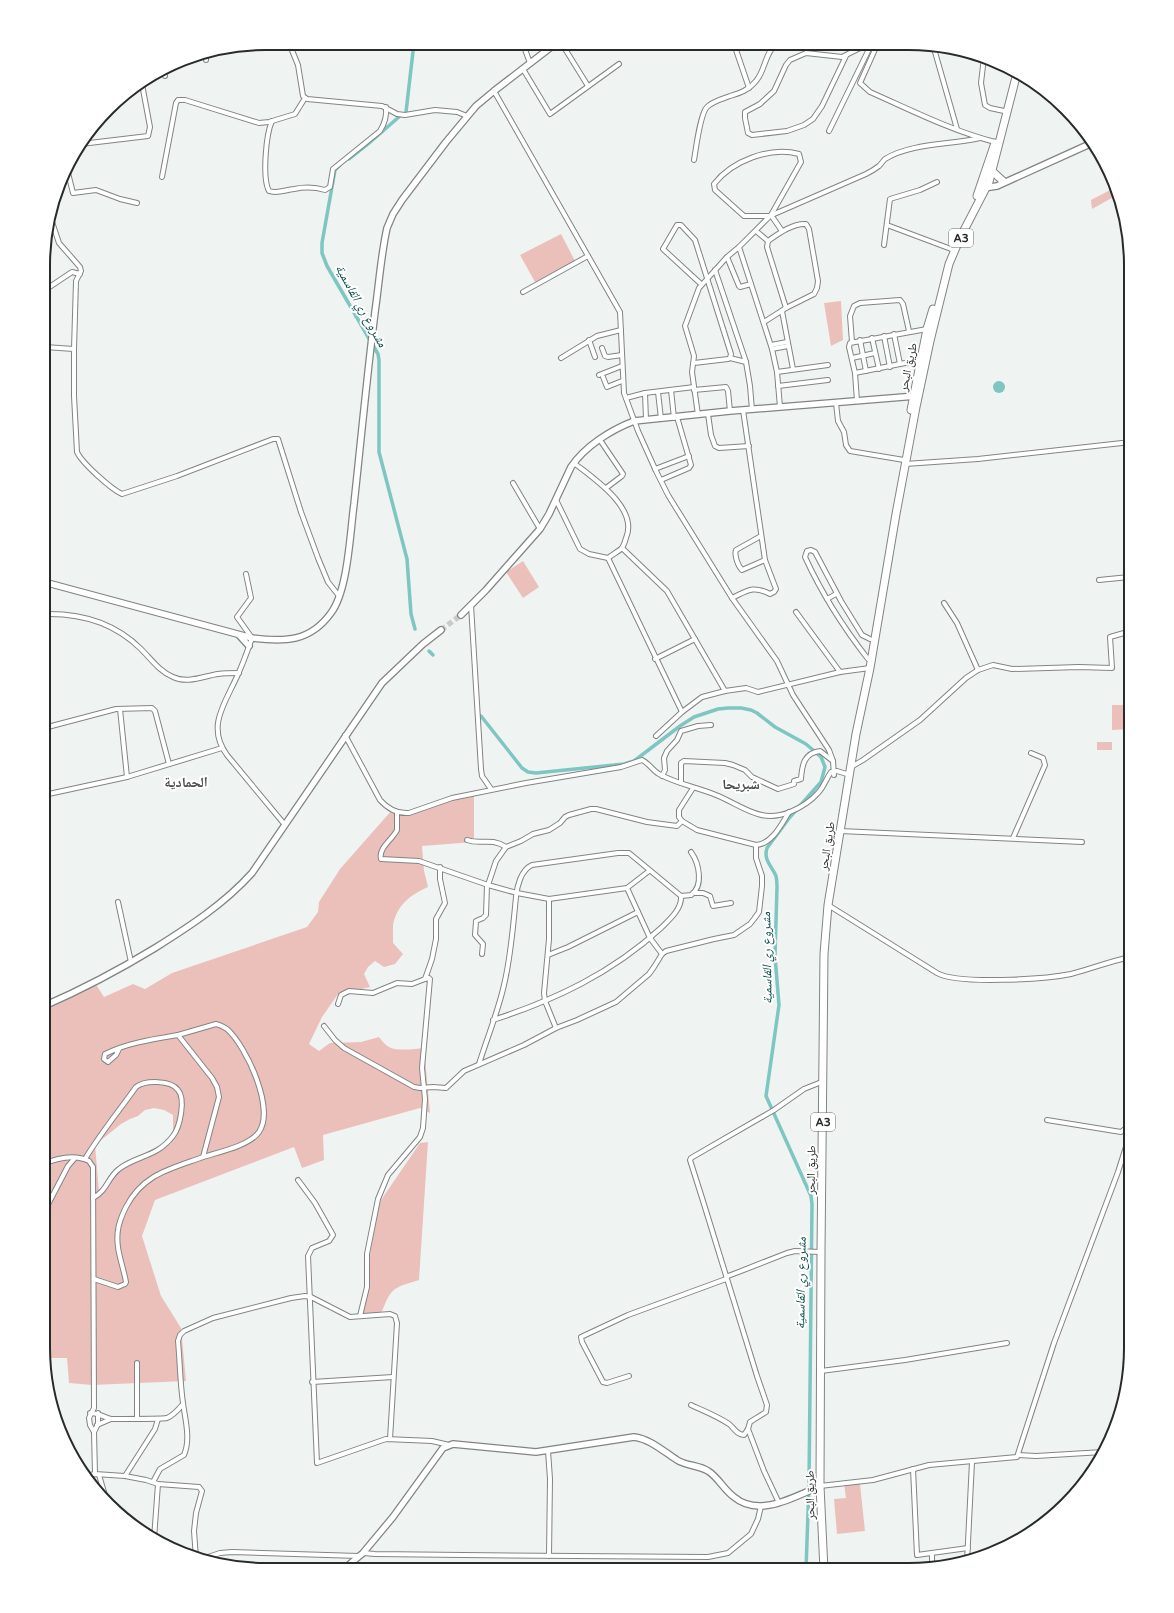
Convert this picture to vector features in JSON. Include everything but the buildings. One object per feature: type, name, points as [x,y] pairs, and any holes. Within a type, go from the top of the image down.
[{"type":"highway","name":"طريق البحر","points":[[869,668],[868,659],[881,596],[916,396],[920,360],[927,329],[950,249],[985,185],[1013,77]]},
{"type":"highway","name":"طريق البحر","points":[[916,396],[949,264],[992,171],[1016,78]]},
{"type":"highway","points":[[992,171],[1004,181]]},
{"type":"highway","name":"طريق البحر","points":[[824,1563],[820,1486],[821,1371],[815,1252],[824,1081],[824,948],[828,905],[840,831],[846,774],[851,767],[869,668],[871,643]]},
{"type":"main road","points":[[50,584],[252,638],[291,640],[300,638],[309,633],[325,620],[335,607],[339,596],[349,541],[384,239],[390,221],[402,200],[467,116],[494,91],[547,50]]},
{"type":"main road","points":[[985,185],[997,186],[1004,181],[1088,145]]},
{"type":"main road","points":[[461,615],[540,529],[574,463],[584,452],[614,430],[634,421],[675,418],[730,411],[916,396]]},
{"type":"main road","points":[[50,1003],[94,983],[132,962],[200,919],[240,887],[252,873],[382,683],[423,644],[441,630]]},
{"type":"main road","points":[[237,633],[249,646]]},
{"type":"main road","points":[[351,1563],[361,1554],[406,1501],[443,1448],[453,1444],[536,1452],[639,1437],[650,1442],[683,1463],[709,1471],[738,1501],[749,1505],[761,1506],[779,1503],[820,1486]]},
{"type":"street","points":[[162,177],[176,102],[178,100],[185,100],[259,123],[265,123],[295,114],[305,98],[298,65],[292,50]]},
{"type":"street","points":[[525,50],[530,63]]},
{"type":"street","points":[[566,50],[588,86]]},
{"type":"street","points":[[736,50],[749,88]]},
{"type":"street","points":[[694,160],[701,125],[706,109],[716,101],[738,94],[755,83],[762,72],[771,50]]},
{"type":"street","points":[[846,56],[817,115],[809,122],[800,127],[779,133],[752,135],[748,133],[744,118],[745,112],[760,104],[774,91],[786,65],[790,60],[806,53],[839,58],[857,50]]},
{"type":"street","points":[[829,131],[842,108],[869,50]]},
{"type":"street","points":[[875,50],[862,76],[860,83],[862,86],[870,92],[957,129],[995,142]]},
{"type":"street","points":[[935,52],[957,129]]},
{"type":"street","points":[[983,63],[980,83],[985,105],[1004,111]]},
{"type":"street","points":[[523,69],[550,114],[619,64]]},
{"type":"street","points":[[87,143],[148,136],[150,127],[143,88]]},
{"type":"street","points":[[494,91],[620,312],[622,381],[624,393],[634,421],[655,469],[732,598],[777,662],[793,695],[829,750],[833,761],[834,773]]},
{"type":"street","points":[[305,98],[386,107],[397,114],[405,115],[435,110],[457,112],[467,116]]},
{"type":"street","points":[[272,121],[269,130],[266,164],[266,180],[269,191],[274,192],[312,187],[325,190],[330,187],[333,169],[380,131],[385,123],[387,115],[386,107]]},
{"type":"street","points":[[698,415],[692,372],[694,356],[685,330],[685,324],[701,284],[771,215],[801,162],[799,154],[792,152],[773,153],[754,157],[728,171],[714,184],[714,188],[724,199],[744,216],[771,215],[866,174],[880,166],[884,160],[911,149],[980,138]]},
{"type":"street","points":[[69,176],[72,193],[96,190],[136,203]]},
{"type":"street","points":[[884,245],[888,225],[890,199],[914,192],[936,182]]},
{"type":"street","points":[[771,215],[782,231]]},
{"type":"street","points":[[764,322],[786,308],[814,294],[817,288],[818,281],[808,226],[805,223],[782,231],[768,240],[767,247],[786,308]]},
{"type":"street","points":[[701,284],[663,249],[677,225],[682,225],[694,237],[706,280],[731,354],[730,358]]},
{"type":"street","points":[[888,225],[950,249]]},
{"type":"street","points":[[53,228],[59,243],[80,267],[81,272],[76,280],[74,349],[76,447],[81,460],[115,490],[125,494],[275,438],[278,439],[301,512],[318,558],[328,582],[339,596]]},
{"type":"street","points":[[756,231],[768,240]]},
{"type":"street","points":[[739,247],[772,347],[777,372],[780,407]]},
{"type":"street","points":[[523,292],[588,256]]},
{"type":"street","points":[[727,257],[739,286],[751,284]]},
{"type":"street","points":[[715,270],[746,362],[752,410]]},
{"type":"street","points":[[50,287],[72,272],[80,274]]},
{"type":"street","points":[[857,401],[855,373],[849,345],[852,342],[850,316],[854,306],[860,303],[900,300],[903,304],[909,331]]},
{"type":"street","points":[[782,311],[792,370]]},
{"type":"street","points":[[852,342],[927,329]]},
{"type":"street","points":[[561,358],[588,340],[608,332],[621,330]]},
{"type":"street","points":[[894,334],[900,364]]},
{"type":"street","points":[[884,336],[890,366]]},
{"type":"street","points":[[872,338],[879,369]]},
{"type":"street","points":[[588,340],[596,357]]},
{"type":"street","points":[[860,340],[866,371]]},
{"type":"street","points":[[772,347],[788,344]]},
{"type":"street","points":[[50,347],[74,349]]},
{"type":"street","points":[[602,348],[605,356],[622,355]]},
{"type":"street","points":[[852,358],[875,353]]},
{"type":"street","points":[[694,363],[730,358],[746,362]]},
{"type":"street","points":[[855,373],[920,360]]},
{"type":"street","points":[[777,372],[828,365]]},
{"type":"street","points":[[622,366],[601,376],[607,387],[622,381]]},
{"type":"street","points":[[778,386],[828,380]]},
{"type":"street","points":[[626,398],[644,393],[671,390],[726,387],[728,391],[730,411]]},
{"type":"street","points":[[661,480],[689,468],[691,465],[675,418],[671,390]]},
{"type":"street","points":[[658,392],[661,419]]},
{"type":"street","points":[[644,393],[646,420]]},
{"type":"street","points":[[836,403],[838,421],[844,432],[846,445],[850,451],[904,462],[978,458],[1124,443]]},
{"type":"street","points":[[732,598],[752,588],[759,589],[770,594],[776,591],[765,560],[744,410]]},
{"type":"street","points":[[708,414],[711,435],[715,446],[719,448],[749,446]]},
{"type":"street","points":[[600,440],[623,474],[606,488]]},
{"type":"street","points":[[655,469],[689,456]]},
{"type":"street","points":[[556,500],[580,549],[589,554],[608,558],[622,548],[628,533],[628,524],[620,504],[606,488],[574,463]]},
{"type":"street","points":[[513,483],[540,529]]},
{"type":"street","points":[[761,536],[736,550],[735,554],[739,567],[742,570],[765,560]]},
{"type":"street","points":[[622,548],[667,591],[725,691]]},
{"type":"street","points":[[868,659],[854,642],[827,599],[805,557],[807,551],[811,550],[815,552],[836,594],[862,635],[871,643]]},
{"type":"street","points":[[608,558],[655,659],[682,712]]},
{"type":"street","points":[[246,574],[251,597],[237,617],[252,638],[239,673],[219,716],[217,731],[222,748],[285,825]]},
{"type":"street","points":[[1099,580],[1124,578]]},
{"type":"street","points":[[827,599],[836,594]]},
{"type":"street","points":[[944,604],[956,623],[978,670]]},
{"type":"street","points":[[471,605],[479,715],[481,769],[482,776],[491,789]]},
{"type":"street","points":[[796,612],[840,672]]},
{"type":"street","points":[[50,614],[77,617],[109,626],[129,638],[154,663],[173,677],[187,680],[219,674],[239,673]]},
{"type":"street","points":[[851,767],[920,720],[966,678],[978,670],[993,665],[1012,669],[1079,667],[1112,668],[1110,637],[1124,633]]},
{"type":"street","points":[[854,642],[862,635]]},
{"type":"street","points":[[655,659],[696,639]]},
{"type":"street","points":[[656,736],[682,712],[702,697],[725,691],[746,688],[758,692],[840,672],[869,668]]},
{"type":"street","points":[[50,726],[120,709],[154,709],[169,764]]},
{"type":"street","points":[[120,709],[127,777]]},
{"type":"street","points":[[662,776],[665,770],[664,758],[667,751],[677,740],[681,731],[698,726],[711,725]]},
{"type":"street","points":[[345,735],[384,805],[397,812],[409,813],[452,798],[491,789],[599,771],[628,765],[642,760],[662,776],[716,795],[755,814],[763,816],[776,816],[797,809],[815,796],[830,775],[834,773],[846,774]]},
{"type":"street","points":[[50,794],[127,777],[222,748]]},
{"type":"street","points":[[681,783],[681,763],[684,761],[725,763],[733,765],[745,770],[752,777],[774,788],[780,789],[794,784],[794,781],[801,779],[803,762],[808,756],[817,752],[833,761]]},
{"type":"street","points":[[1013,838],[1045,765],[1043,758],[1031,753]]},
{"type":"street","points":[[693,788],[679,810],[679,817],[682,821],[697,830],[756,845],[766,843],[789,812]]},
{"type":"street","points":[[482,954],[483,944],[475,935],[476,921],[486,915],[488,885],[496,861],[506,847],[533,834],[549,830],[569,815],[591,809],[603,810],[647,822],[656,822],[674,826],[682,821]]},
{"type":"street","points":[[397,812],[398,830],[382,849],[380,854],[381,859],[419,861],[440,867],[488,885],[517,893],[549,898],[627,888],[649,871]]},
{"type":"street","points":[[840,831],[1082,842]]},
{"type":"street","points":[[467,840],[495,841],[506,847]]},
{"type":"street","points":[[324,1026],[335,1040],[344,1048],[414,1087],[446,1088],[459,1075],[479,1064],[524,1045],[556,1028],[616,1002],[649,974],[662,954],[671,949],[734,935],[750,924],[754,920],[760,907],[762,886],[762,876],[756,858],[756,845]]},
{"type":"street","points":[[479,1064],[504,985],[517,893],[525,870],[532,865],[626,853],[632,856],[681,896],[691,896],[695,892],[699,868],[691,852]]},
{"type":"street","points":[[425,979],[432,959],[436,939],[436,919],[445,903],[440,879],[440,867]]},
{"type":"street","points":[[627,888],[650,938],[662,954]]},
{"type":"street","points":[[695,892],[710,896],[713,906],[731,903]]},
{"type":"street","points":[[493,1020],[545,1000],[598,976],[630,955],[665,924],[680,906],[681,896]]},
{"type":"street","points":[[549,898],[548,955],[544,993],[545,1000],[556,1028]]},
{"type":"street","points":[[118,902],[132,962]]},
{"type":"street","points":[[828,905],[937,973],[947,977],[981,980],[1056,977],[1124,960]]},
{"type":"street","points":[[548,955],[568,947],[638,912]]},
{"type":"street","points":[[338,1004],[341,995],[349,992],[373,993],[397,983],[412,984],[425,979],[430,979],[422,1064],[425,1114],[423,1128],[420,1137],[388,1175],[378,1199],[367,1254],[367,1287],[360,1316]]},
{"type":"street","points":[[94,1279],[118,1287],[126,1284],[120,1262],[117,1231],[121,1218],[136,1190],[142,1184],[159,1173],[250,1141],[258,1134],[264,1124],[263,1107],[256,1075],[250,1062],[227,1028],[216,1024],[178,1035],[138,1043],[118,1049]]},
{"type":"street","points":[[178,1035],[212,1078],[217,1087],[219,1097],[203,1157]]},
{"type":"street","points":[[85,1159],[99,1137],[140,1083],[151,1081],[166,1083],[178,1088],[182,1096],[181,1116],[175,1135],[164,1147],[154,1153],[121,1167],[116,1171],[106,1187],[93,1198]]},
{"type":"street","points":[[691,1405],[714,1414],[729,1424],[740,1435],[744,1435],[750,1422],[766,1412],[767,1405],[726,1279],[690,1159],[774,1110],[804,1089],[824,1081]]},
{"type":"street","points":[[1047,1120],[1121,1132],[1124,1130]]},
{"type":"street","points":[[1018,1455],[1054,1343],[1124,1153]]},
{"type":"street","points":[[63,1158],[68,1166]]},
{"type":"street","points":[[50,1162],[63,1158],[85,1159],[89,1161],[93,1167],[94,1408],[99,1415],[98,1424],[94,1432]]},
{"type":"street","points":[[50,1201],[68,1166],[75,1158]]},
{"type":"street","points":[[298,1180],[315,1203],[332,1235],[329,1241],[312,1248],[308,1256],[311,1297],[310,1322],[312,1382],[317,1463],[368,1444],[390,1439],[432,1441],[449,1445]]},
{"type":"street","points":[[629,1376],[608,1383],[603,1382],[582,1342],[581,1337],[628,1315],[726,1279],[732,1274],[787,1253],[795,1251],[815,1252]]},
{"type":"street","points":[[153,1482],[160,1469],[182,1457],[185,1452],[186,1423],[178,1341],[180,1336],[184,1331],[213,1318],[291,1298],[305,1296],[311,1297],[350,1316],[390,1314],[395,1316],[397,1323],[390,1439]]},
{"type":"street","points":[[821,1371],[904,1360],[1007,1343]]},
{"type":"street","points":[[137,1363],[137,1418]]},
{"type":"street","points":[[312,1382],[393,1377]]},
{"type":"street","points":[[90,1425],[112,1419],[137,1418],[158,1420],[176,1413],[183,1404]]},
{"type":"street","points":[[94,1408],[90,1413],[89,1418],[90,1425],[94,1432],[97,1475],[102,1489]]},
{"type":"street","points":[[90,1413],[112,1419]]},
{"type":"street","points":[[125,1476],[155,1429],[158,1420]]},
{"type":"street","points":[[748,1429],[764,1471],[779,1503]]},
{"type":"street","points":[[548,1451],[550,1479],[549,1556]]},
{"type":"street","points":[[820,1486],[873,1480],[929,1465],[1017,1457],[1018,1455],[1036,1456],[1097,1452]]},
{"type":"street","points":[[967,1555],[972,1462]]},
{"type":"street","points":[[913,1469],[917,1554],[968,1548]]},
{"type":"street","points":[[91,1476],[125,1476],[158,1484],[195,1486],[201,1488],[202,1492],[196,1513],[194,1532],[196,1552]]},
{"type":"street","points":[[155,1533],[158,1484]]},
{"type":"street","points":[[210,1556],[220,1553],[232,1552],[549,1556],[719,1556],[728,1553],[750,1534],[758,1519],[761,1506]]},
{"type":"street","points":[[932,1553],[932,1562]]},
{"type":"shaded area","points":[[1111,190],[1113,197],[1092,209],[1091,200]]},
{"type":"shaded area","points":[[561,234],[575,261],[535,282],[520,255]]},
{"type":"shaded area","points":[[841,301],[843,340],[831,346],[824,303]]},
{"type":"shaded area","points":[[523,561],[539,587],[523,598],[506,572]]},
{"type":"shaded area","points":[[1112,705],[1124,705],[1124,729],[1112,730]]},
{"type":"shaded area","points":[[1097,742],[1112,742],[1112,750],[1097,750]]},
{"type":"shaded area","points":[[474,794],[474,842],[422,846],[424,871],[428,887],[415,894],[405,902],[397,913],[393,926],[393,943],[403,954],[395,964],[384,967],[375,961],[368,967],[364,974],[370,987],[338,994],[322,1017],[309,1044],[319,1051],[330,1043],[361,1042],[379,1037],[387,1046],[394,1049],[407,1050],[424,1048],[430,1113],[420,1108],[323,1135],[324,1160],[302,1168],[294,1147],[155,1200],[142,1236],[161,1296],[181,1328],[186,1381],[92,1385],[69,1383],[67,1358],[50,1358],[50,1003],[95,983],[104,997],[133,984],[145,989],[172,973],[307,927],[318,912],[319,902],[340,869],[392,810],[403,813]],"holes":[[[154,1108],[164,1110],[173,1115],[173,1139],[170,1144],[116,1171],[99,1191],[95,1145],[121,1124],[138,1116],[145,1110]]]},
{"type":"shaded area","points":[[428,1142],[419,1280],[398,1287],[394,1290],[387,1299],[381,1314],[359,1318],[379,1203],[420,1143]]},
{"type":"shaded area","points":[[844,1484],[860,1484],[865,1531],[837,1534],[834,1499],[846,1498]]},
{"type":"water","points":[[997,381],[1001,381],[1005,387],[1001,393],[997,393],[993,389],[993,385]]},
{"type":"waterway","name":"مشروع ري القاسمية","points":[[406,112],[413,50]]},
{"type":"waterway","name":"مشروع ري القاسمية","points":[[349,159],[400,116]]},
{"type":"waterway","name":"مشروع ري القاسمية","points":[[340,165],[335,170],[322,243],[322,253],[327,266],[378,354],[379,452],[407,559],[411,614],[415,629]]},
{"type":"waterway","name":"مشروع ري القاسمية","points":[[429,651],[433,655]]},
{"type":"waterway","name":"مشروع ري القاسمية","points":[[481,716],[522,768],[528,772],[536,773],[624,764],[634,761],[694,717],[718,709],[728,708],[741,708],[757,713],[775,727],[806,744],[821,757],[825,767],[821,782],[790,817],[767,848],[766,852],[767,859],[776,876],[777,882],[775,956],[779,1005],[766,1096],[811,1196],[812,1204],[809,1484],[806,1563]]},
{"type":"tunnel","points":[[441,630],[461,615]]},
{"type":"district","name":"الحمادية","points":[[186,782]]},
{"type":"district","name":"شبريحا","points":[[741,784]]}]
